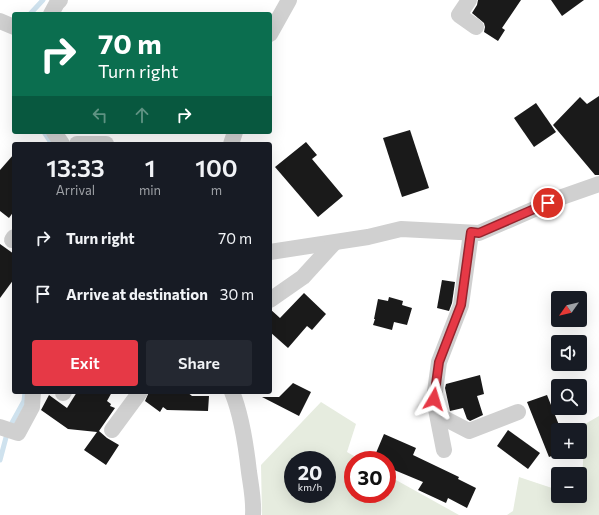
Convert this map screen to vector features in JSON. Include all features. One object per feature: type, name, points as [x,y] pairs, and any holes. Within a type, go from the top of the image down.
[{"type":"street","points":[[52,12],[60,0]]},
{"type":"street","points":[[272,30],[289,0]]},
{"type":"street","points":[[469,0],[459,15],[476,27]]},
{"type":"street","points":[[0,21],[12,26]]},
{"type":"street","points":[[272,252],[334,243],[401,229],[479,233],[562,197],[599,184]]},
{"type":"street","points":[[444,450],[434,399],[439,362],[461,305],[471,232]]},
{"type":"street","points":[[272,299],[303,277],[334,243]]},
{"type":"street","points":[[0,427],[18,433],[32,407],[33,394]]},
{"type":"street","points":[[112,430],[139,394]]},
{"type":"street","points":[[233,394],[236,401],[246,450],[254,505],[253,515]]},
{"type":"street","points":[[438,415],[469,431],[518,412]]},
{"type":"shaded area","points":[[321,402],[356,424],[347,451],[344,451],[344,503],[396,503],[396,480],[459,515],[262,515],[261,465]]},
{"type":"shaded area","points":[[599,416],[599,515],[507,515],[513,511],[519,477],[551,488],[551,503],[587,503],[587,467],[583,467],[583,459],[587,459],[587,423]]},
{"type":"building","points":[[478,0],[521,0],[502,28],[505,30],[498,41],[484,32],[484,23],[472,13]]},
{"type":"building","points":[[551,0],[584,0],[562,16]]},
{"type":"building","points":[[599,96],[599,175],[595,175],[553,125],[580,97],[587,104]]},
{"type":"building","points":[[536,103],[556,132],[534,147],[514,118]]},
{"type":"building","points":[[410,130],[429,188],[402,197],[383,138]]},
{"type":"building","points":[[306,142],[317,155],[312,159],[343,196],[318,217],[275,167]]},
{"type":"building","points":[[12,156],[12,214],[9,218],[0,211],[0,170]]},
{"type":"building","points":[[0,244],[12,253],[12,282],[0,298]]},
{"type":"building","points":[[442,280],[455,282],[452,303],[449,311],[437,308]]},
{"type":"building","points":[[304,293],[326,314],[312,330],[307,326],[288,348],[272,334],[272,311],[280,318]]},
{"type":"building","points":[[389,297],[403,301],[402,305],[412,308],[407,325],[394,322],[392,330],[373,325],[378,299],[388,301]]},
{"type":"building","points":[[480,375],[484,394],[477,396],[483,415],[470,421],[467,419],[463,408],[450,411],[445,388],[446,384]]},
{"type":"building","points":[[293,383],[311,392],[299,416],[262,397],[279,397]]},
{"type":"building","points":[[76,394],[111,394],[107,401],[111,404],[110,406],[115,408],[99,431],[119,445],[106,465],[84,450],[97,432],[68,429],[41,410],[49,395],[67,408]]},
{"type":"building","points":[[148,394],[190,394],[192,396],[209,396],[208,411],[167,410],[163,407],[160,412],[145,401]]},
{"type":"building","points":[[547,395],[551,405],[551,415],[555,415],[558,423],[551,423],[551,456],[549,457],[527,402]]},
{"type":"building","points":[[508,430],[540,453],[528,469],[497,446]]},
{"type":"building","points":[[384,434],[416,448],[413,455],[459,477],[458,479],[476,488],[467,508],[448,498],[446,503],[418,490],[423,482],[396,471],[396,451],[377,451]]},
{"type":"waterway","points":[[32,12],[43,0]]},
{"type":"waterway","points":[[45,134],[51,142]]},
{"type":"waterway","points":[[0,460],[8,430],[24,401],[25,394]]},
{"type":"route","points":[[434,399],[439,362],[461,305],[471,232],[479,233],[548,203]]}]
